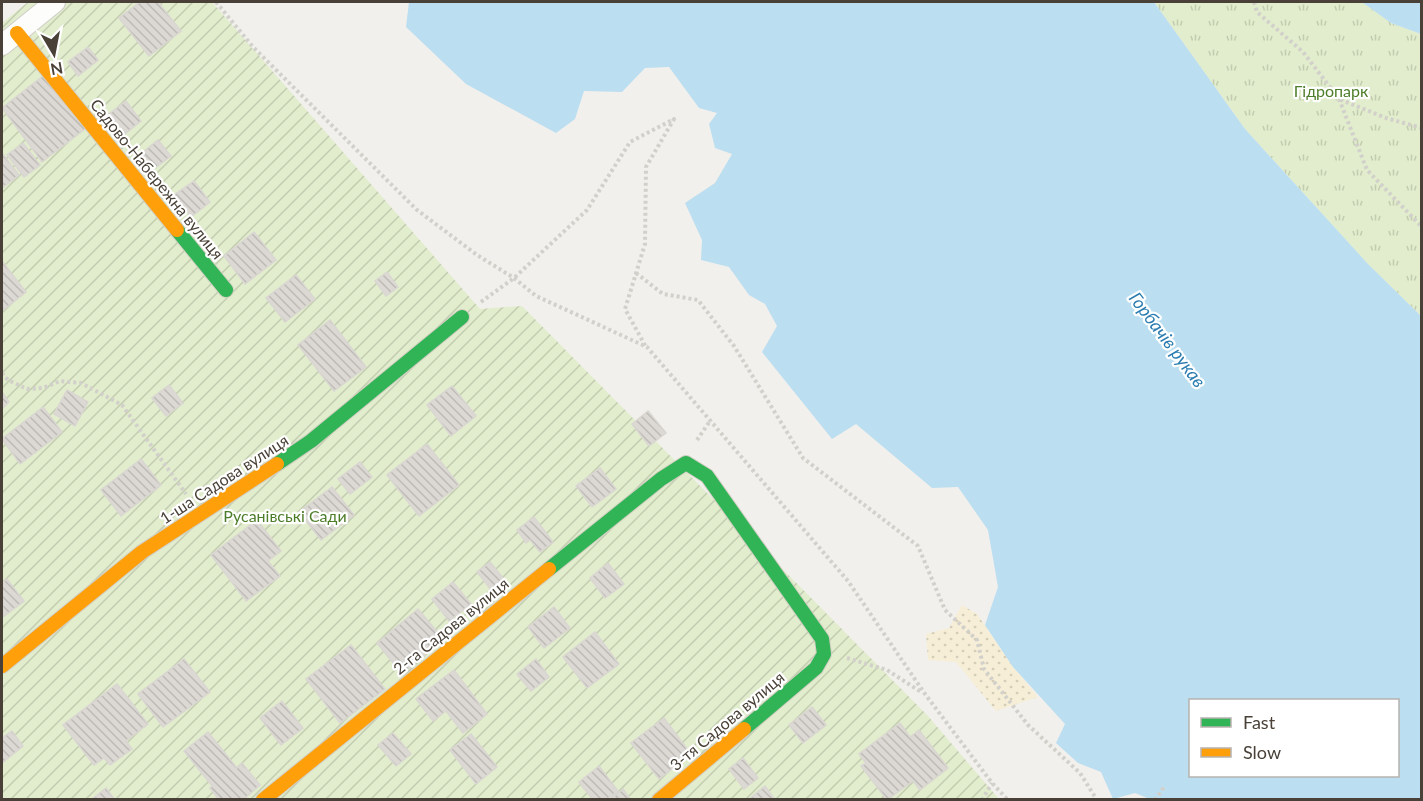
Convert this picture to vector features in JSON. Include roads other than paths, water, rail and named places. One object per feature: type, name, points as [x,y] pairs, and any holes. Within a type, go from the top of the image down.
[{"type":"street","points":[[9,39],[55,2]]},
{"type":"street","name":"Садово-Набережна вулиця","points":[[9,39],[226,290]]},
{"type":"street","name":"1-ша Садова вулиця","points":[[2,666],[142,552],[311,441],[462,316]]},
{"type":"street","name":"2-га Садова вулиця","points":[[263,800],[662,479],[687,463],[707,476],[822,639],[824,654],[816,668]]},
{"type":"street","name":"3-тя Садова вулиця","points":[[659,800],[816,668]]},
{"type":"water","name":"Горбачів рукав","points":[[409,2],[1154,2],[1245,129],[1368,264],[1421,316],[1421,799],[1152,800],[1135,793],[1113,799],[1101,772],[1078,763],[1056,743],[1065,724],[1013,667],[985,625],[998,587],[988,530],[958,487],[932,488],[856,424],[832,439],[762,352],[777,326],[765,304],[749,295],[729,267],[701,260],[702,240],[685,203],[715,183],[732,154],[715,148],[709,124],[717,113],[699,108],[669,67],[645,68],[622,92],[584,91],[575,119],[556,133],[466,84],[406,27]]},
{"type":"water","points":[[1362,2],[1421,2],[1421,34],[1391,23]]},
{"type":"park label","name":"Гідропарк","points":[[1331,91]]},
{"type":"park label","name":"Русанівські Сади","points":[[285,516]]}]
